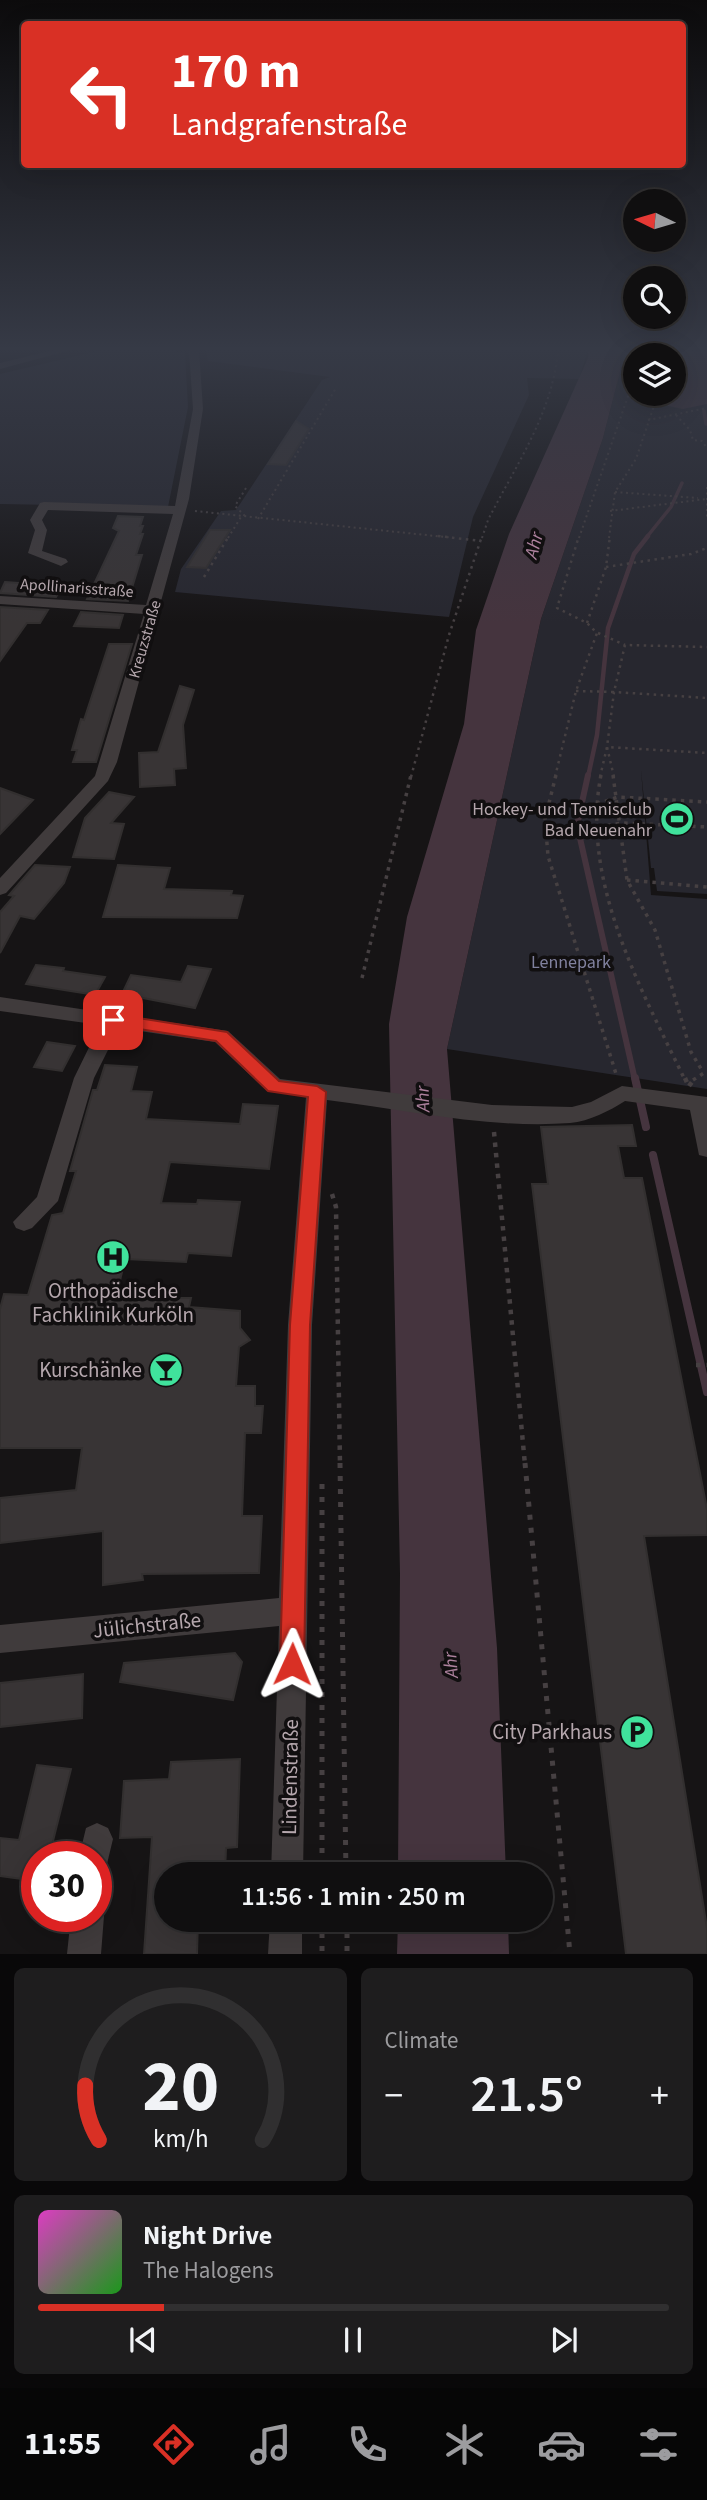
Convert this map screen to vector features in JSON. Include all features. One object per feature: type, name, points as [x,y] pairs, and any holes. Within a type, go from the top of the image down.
[{"type":"street","name":"Kreuzstraße","points":[[0,889],[102,778],[109,762],[180,510],[192,441]]},
{"type":"street","points":[[61,562],[35,553],[41,530],[36,520],[44,506],[180,510]]},
{"type":"street","name":"Apollinarisstraße","points":[[0,600],[153,610]]},
{"type":"street","points":[[0,1004],[221,1036],[274,1086],[317,1092],[492,1113],[572,1115],[598,1108],[633,1093],[699,1098],[706,1145]]},
{"type":"street","points":[[24,1222],[47,1201],[84,1078],[113,1020]]},
{"type":"street","name":"Lindenstraße","points":[[287,1862],[300,1325],[317,1092]]},
{"type":"street","name":"Jülichstraße","points":[[0,1639],[293,1611]]},
{"type":"street","points":[[84,1954],[86,1932]]},
{"type":"street","points":[[285,1954],[286,1932]]},
{"type":"path","points":[[258,519],[304,441]]},
{"type":"path","points":[[362,978],[398,824],[442,662],[488,520],[529,441]]},
{"type":"path","points":[[611,441],[557,608],[587,623],[597,633],[625,645],[707,647]]},
{"type":"path","points":[[587,623],[606,567],[610,511],[615,492],[636,458],[641,441]]},
{"type":"path","points":[[707,487],[707,518]]},
{"type":"path","points":[[246,488],[235,506],[247,518]]},
{"type":"path","points":[[615,492],[706,500]]},
{"type":"path","points":[[610,511],[706,500]]},
{"type":"path","points":[[180,510],[481,541]]},
{"type":"path","points":[[204,577],[241,517]]},
{"type":"path","points":[[606,567],[691,554],[707,548]]},
{"type":"path","points":[[597,633],[576,691],[545,819],[548,856],[579,963],[633,1093]]},
{"type":"path","points":[[625,645],[614,692],[597,804],[606,881],[635,975],[699,1098]]},
{"type":"path","points":[[576,691],[707,698]]},
{"type":"path","points":[[607,747],[707,752]]},
{"type":"path","points":[[607,747],[622,823],[627,880],[654,930],[691,1052],[703,1072]]},
{"type":"path","points":[[597,804],[618,797],[707,802]]},
{"type":"path","points":[[599,827],[622,823],[707,827]]},
{"type":"path","points":[[627,880],[707,887]]},
{"type":"path","points":[[492,1113],[570,1954]]},
{"type":"path","points":[[323,1197],[328,1186],[336,1220],[346,1862]]},
{"type":"path","points":[[696,1365],[707,1365]]},
{"type":"path","points":[[322,1472],[322,1862]]},
{"type":"path","points":[[322,1932],[322,1954]]},
{"type":"path","points":[[347,1932],[347,1954]]},
{"type":"green space","points":[[0,441],[181,441],[168,507],[0,504]]},
{"type":"green space","points":[[282,441],[508,441],[473,517],[449,617],[175,592],[181,569],[221,511],[236,510]]},
{"type":"green space","name":"Lennepark","points":[[602,441],[707,441],[707,894],[657,891],[654,868],[651,868],[641,770],[651,895],[707,899],[707,1089],[447,1049],[541,619]]},
{"type":"water","name":"Ahr","points":[[551,441],[602,441],[541,619],[447,1049],[497,1648],[506,1862],[398,1862],[400,1574],[389,1024],[407,917],[464,724],[476,630],[509,534]]},
{"type":"water","points":[[398,1932],[508,1932],[509,1954],[397,1954]]},
{"type":"building","points":[[283,441],[301,441],[286,465],[268,464]]},
{"type":"building","points":[[118,516],[143,517],[140,534],[143,534],[136,555],[142,555],[128,601],[87,599],[119,531],[113,528]]},
{"type":"building","points":[[210,530],[230,530],[206,568],[187,567]]},
{"type":"building","points":[[5,582],[63,586],[56,597],[0,593]]},
{"type":"building","points":[[0,607],[48,610],[40,623],[27,623],[0,661]]},
{"type":"building","points":[[81,612],[123,615],[119,628],[74,626]]},
{"type":"building","points":[[109,644],[132,644],[96,762],[73,762],[77,750],[72,750],[81,719],[84,720]]},
{"type":"building","points":[[180,686],[194,690],[183,725],[186,768],[174,769],[175,785],[140,787],[139,753],[158,752]]},
{"type":"building","points":[[0,788],[33,800],[0,834]]},
{"type":"building","points":[[109,792],[134,797],[111,823],[124,824],[114,859],[73,857],[85,818]]},
{"type":"building","points":[[35,865],[70,867],[64,883],[34,919],[20,916],[0,953],[0,912],[14,896],[9,895]]},
{"type":"building","points":[[118,865],[170,868],[164,889],[232,891],[231,895],[243,896],[237,918],[103,917]]},
{"type":"building","points":[[36,965],[105,977],[95,995],[26,984]]},
{"type":"building","points":[[188,966],[211,969],[195,1008],[122,994],[131,975],[181,982]]},
{"type":"building","points":[[47,1042],[75,1046],[62,1071],[34,1067]]},
{"type":"building","points":[[105,1065],[137,1067],[131,1091],[152,1092],[146,1119],[240,1124],[243,1104],[278,1106],[269,1169],[170,1162],[161,1203],[197,1204],[198,1200],[240,1202],[231,1256],[188,1253],[186,1262],[125,1259],[116,1298],[191,1298],[189,1307],[240,1311],[240,1328],[250,1340],[239,1347],[236,1386],[255,1386],[255,1406],[263,1406],[261,1433],[245,1433],[242,1516],[262,1516],[259,1573],[142,1574],[143,1580],[103,1585],[103,1531],[0,1543],[0,1498],[76,1490],[82,1448],[0,1448],[0,1309],[4,1294],[28,1295],[52,1215],[63,1213],[76,1171],[70,1171],[93,1090],[97,1090]]},
{"type":"building","name":"City Parkhaus","points":[[632,1125],[636,1146],[618,1146],[624,1178],[642,1178],[707,1509],[707,1535],[644,1536],[707,1928],[707,1954],[626,1954],[532,1184],[548,1184],[541,1127]]},
{"type":"building","points":[[235,1653],[242,1662],[233,1700],[120,1682],[124,1663]]},
{"type":"building","points":[[83,1674],[82,1718],[0,1727],[0,1683]]},
{"type":"building","points":[[240,1759],[237,1847],[226,1848],[225,1862],[154,1862],[154,1932],[198,1932],[197,1954],[144,1954],[152,1837],[120,1838],[124,1781],[169,1779],[171,1762]]},
{"type":"building","points":[[37,1765],[71,1769],[53,1841],[21,1841],[21,1879],[0,1876],[0,1838],[19,1840]]},
{"type":"waterway","points":[[646,538],[671,507],[682,483]]},
{"type":"waterway","points":[[588,777],[597,735],[608,628],[634,554],[648,536]]},
{"type":"waterway","points":[[588,775],[577,825],[635,1080]]},
{"type":"waterway","points":[[635,1078],[646,1127]]},
{"type":"waterway","points":[[653,1155],[707,1392]]},
{"type":"place","name":"Hockey- und Tennisclub Bad Neuenahr","points":[[677,819]]},
{"type":"place","name":"Orthopädische Fachklinik Kurköln","points":[[113,1257]]},
{"type":"place","name":"Kurschänke","points":[[166,1370]]},
{"type":"place","name":"City Parkhaus","points":[[637,1732]]},
{"type":"route","points":[[113,1020],[221,1036],[274,1086],[317,1092],[300,1325],[292,1664]]}]
